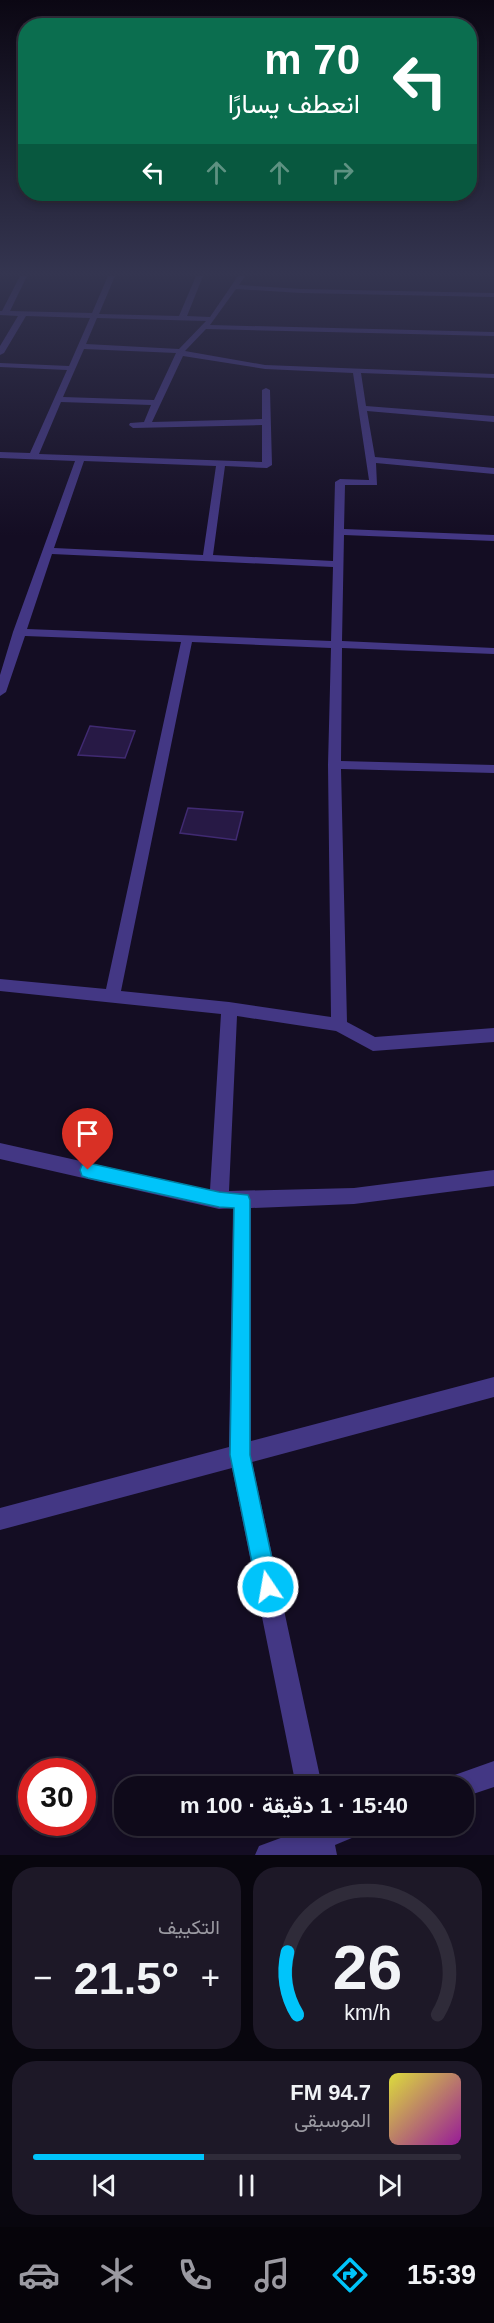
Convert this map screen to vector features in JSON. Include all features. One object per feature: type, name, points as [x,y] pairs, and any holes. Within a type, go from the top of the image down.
[{"type":"street","points":[[33,456],[73,363]]},
{"type":"street","points":[[147,424],[175,363]]},
{"type":"street","points":[[241,363],[266,367],[357,372],[494,376]]},
{"type":"street","points":[[0,365],[71,368]]},
{"type":"street","points":[[339,1025],[334,765],[340,482],[374,483],[357,372]]},
{"type":"street","points":[[0,455],[267,465],[266,390]]},
{"type":"street","points":[[57,399],[157,403]]},
{"type":"street","points":[[363,408],[494,419]]},
{"type":"street","points":[[133,425],[266,422]]},
{"type":"street","points":[[0,692],[80,458]]},
{"type":"street","points":[[372,460],[494,471]]},
{"type":"street","points":[[208,558],[221,463]]},
{"type":"street","points":[[340,532],[493,539]]},
{"type":"street","points":[[47,551],[339,564]]},
{"type":"street","points":[[19,632],[494,651]]},
{"type":"street","points":[[112,996],[186,640]]},
{"type":"street","points":[[334,765],[494,769]]},
{"type":"street","points":[[0,985],[229,1008],[339,1025],[373,1044],[494,1035]]},
{"type":"street","points":[[219,1200],[229,1008]]},
{"type":"street","points":[[0,1151],[219,1200],[354,1196],[494,1178]]},
{"type":"street","points":[[242,1200],[240,1455],[307,1776]]},
{"type":"street","points":[[0,1519],[494,1387]]},
{"type":"street","points":[[474,1781],[494,1774]]},
{"type":"street","points":[[268,1855],[320,1839]]},
{"type":"building","points":[[90,726],[135,731],[125,758],[78,755]]},
{"type":"building","points":[[188,808],[243,812],[236,840],[180,833]]},
{"type":"route","points":[[88,1170],[219,1200],[242,1200],[240,1455],[268,1587]]}]
